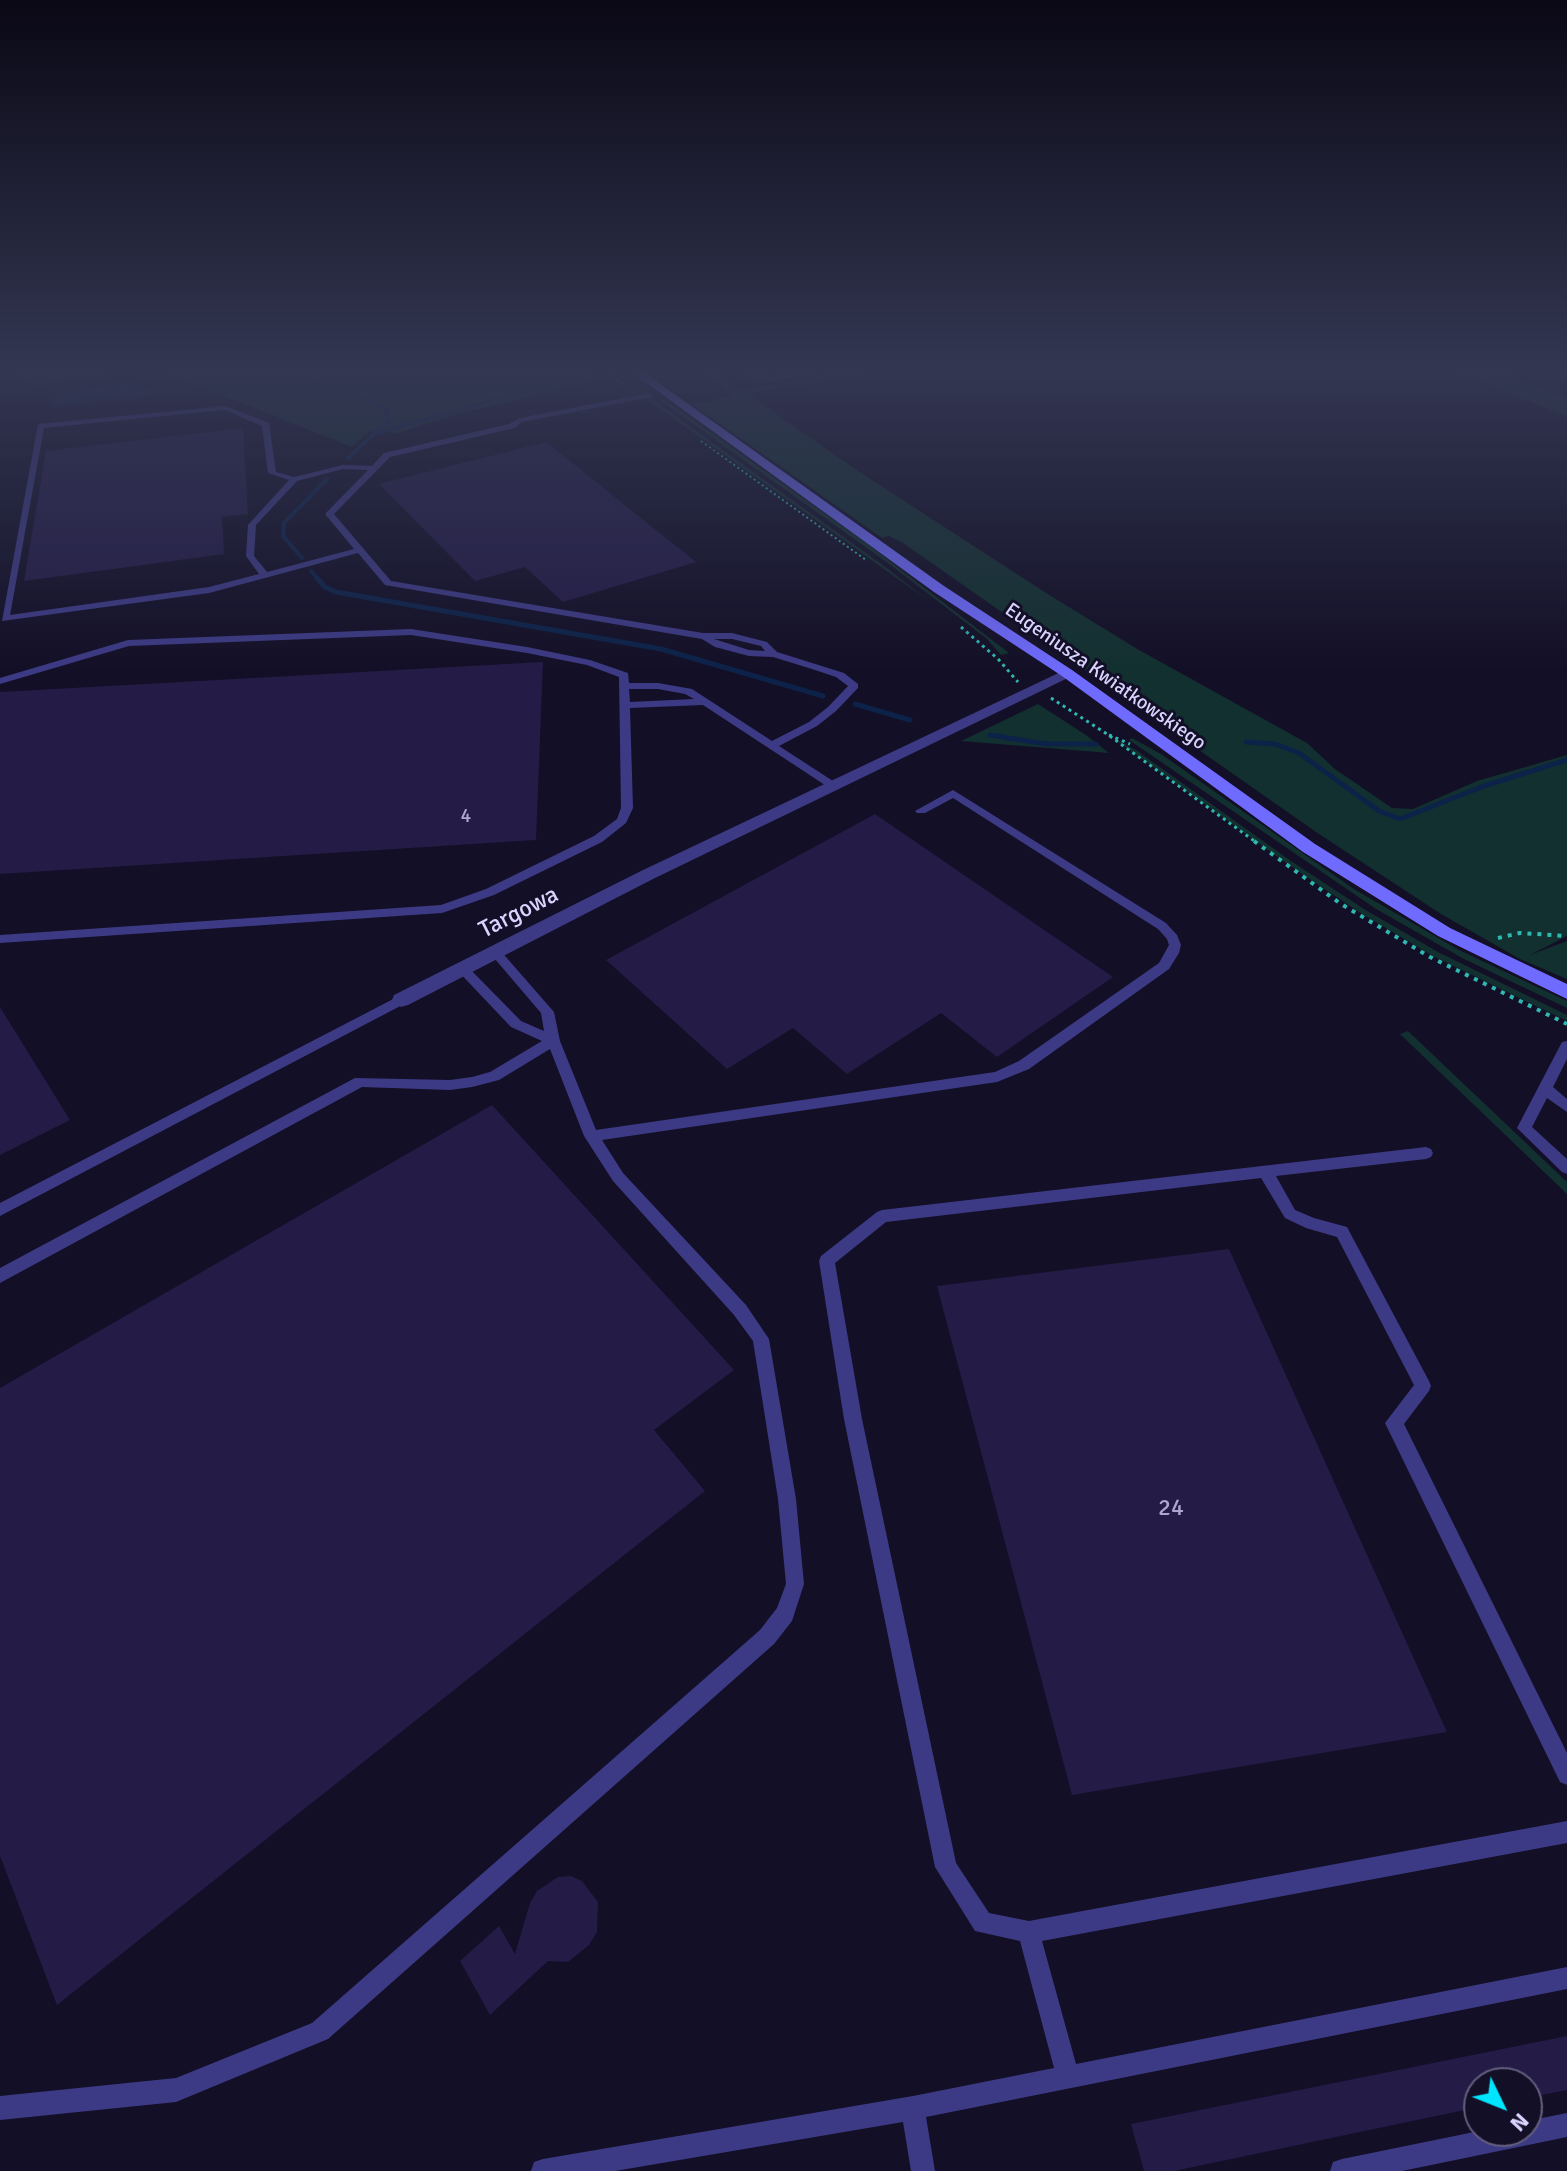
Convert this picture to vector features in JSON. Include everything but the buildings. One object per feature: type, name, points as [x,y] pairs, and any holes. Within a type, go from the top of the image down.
[{"type":"main road","name":"Eugeniusza Kwiatkowskiego","points":[[776,472],[948,596],[1067,673],[1319,855],[1394,904],[1481,951],[1567,992]]},
{"type":"street","name":"Targowa","points":[[401,1000],[832,785],[1067,673]]},
{"type":"lane","points":[[32,472],[5,619],[209,590],[360,550]]},
{"type":"lane","points":[[272,472],[294,479],[321,472]]},
{"type":"lane","points":[[370,472],[329,514],[388,583],[703,636],[718,645],[749,653],[774,654],[840,675],[854,686],[813,724],[773,745]]},
{"type":"lane","points":[[265,575],[250,556],[252,525],[294,479]]},
{"type":"lane","points":[[0,681],[128,643],[411,632],[527,650],[590,663],[624,675],[627,808],[622,821],[598,839],[467,901],[442,909],[0,939]]},
{"type":"lane","points":[[625,686],[658,686],[688,691],[832,785]]},
{"type":"lane","points":[[623,705],[706,702]]},
{"type":"lane","points":[[591,1136],[997,1077],[1024,1065],[1164,966],[1173,953],[1173,938],[1162,926],[953,793],[921,811]]},
{"type":"lane","points":[[0,2108],[176,2090],[320,2031],[767,1637],[785,1614],[795,1584],[787,1499],[761,1339],[740,1310],[635,1199],[591,1136],[553,1041],[547,1012],[523,988],[495,952]]},
{"type":"lane","points":[[462,969],[516,1024],[553,1041]]},
{"type":"lane","name":"Targowa","points":[[0,1210],[401,1000]]},
{"type":"lane","points":[[0,1276],[360,1082],[450,1085],[472,1082],[494,1076],[553,1041]]},
{"type":"lane","points":[[1567,1046],[1524,1128],[1567,1168]]},
{"type":"lane","points":[[1545,1088],[1567,1107]]},
{"type":"lane","points":[[1426,1153],[882,1216],[827,1261],[853,1419],[946,1867],[983,1923],[1029,1932],[1567,1832]]},
{"type":"lane","points":[[1264,1170],[1290,1214],[1311,1224],[1342,1232],[1423,1386],[1394,1423],[1567,1775]]},
{"type":"lane","points":[[1029,1932],[1068,2078]]},
{"type":"lane","points":[[543,2171],[913,2108],[1567,1978]]},
{"type":"lane","points":[[913,2108],[923,2171]]},
{"type":"lane","points":[[1342,2171],[1567,2125]]},
{"type":"path","points":[[956,623],[1015,677]]},
{"type":"path","points":[[1053,701],[1107,734],[1245,838],[1341,904],[1430,957],[1567,1024]]},
{"type":"path","points":[[1481,951],[1488,942],[1520,933],[1567,936]]},
{"type":"green space","points":[[749,472],[754,472],[926,599]]},
{"type":"green space","points":[[761,472],[767,472],[866,543],[1009,653],[1001,655],[987,639]]},
{"type":"green space","points":[[789,472],[860,472],[1139,650],[1307,743],[1335,769],[1392,808],[1413,809],[1477,781],[1567,755],[1567,936],[1530,955],[1567,941],[1567,979],[1520,959],[1441,914],[1316,832],[903,543],[889,536],[882,538]]},
{"type":"green space","points":[[1038,704],[1086,735],[1109,753],[961,741]]},
{"type":"green space","points":[[1113,738],[1136,750],[1364,909],[1438,952],[1567,1015],[1567,1021],[1433,956],[1359,912]]},
{"type":"green space","points":[[1132,738],[1161,754],[1354,889],[1459,950],[1567,1001],[1567,1008],[1464,959],[1376,909],[1129,740]]},
{"type":"green space","points":[[1408,1031],[1567,1182],[1567,1194],[1400,1034]]},
{"type":"waterway","points":[[302,558],[283,536],[284,523],[327,479]]},
{"type":"waterway","points":[[311,571],[318,579]]},
{"type":"waterway","points":[[316,577],[325,587],[336,592],[661,649],[823,696]]},
{"type":"waterway","points":[[855,704],[910,720]]},
{"type":"waterway","points":[[990,735],[1046,744],[1096,744]]},
{"type":"waterway","points":[[1246,742],[1275,744],[1299,753],[1379,811],[1400,819],[1484,786],[1567,760]]}]
